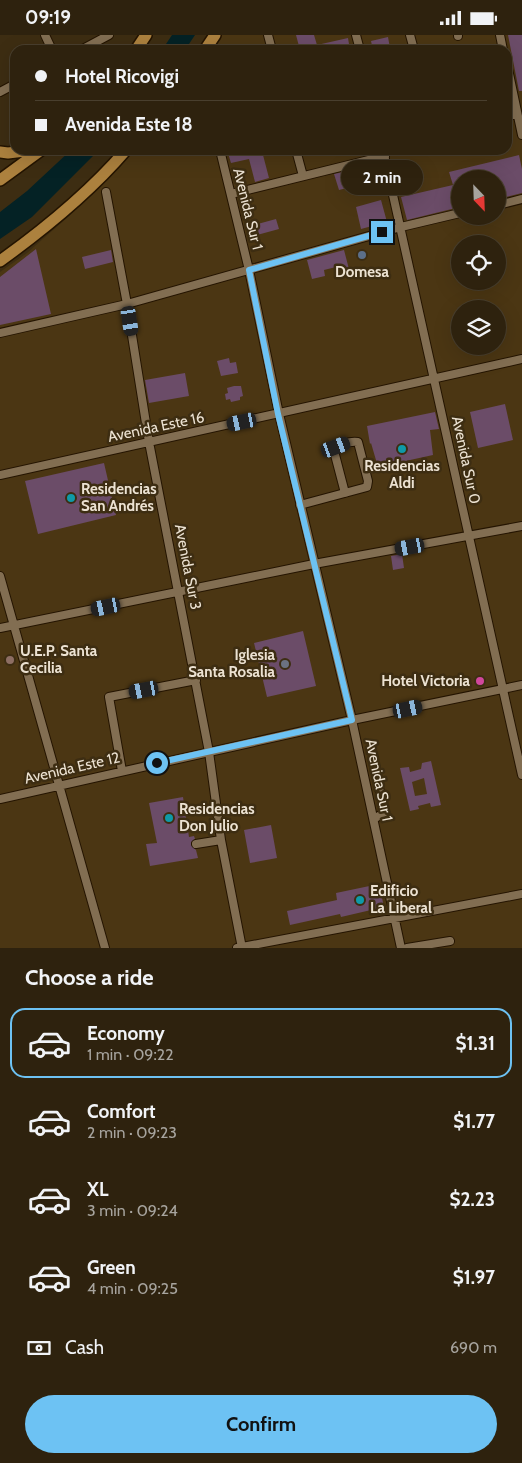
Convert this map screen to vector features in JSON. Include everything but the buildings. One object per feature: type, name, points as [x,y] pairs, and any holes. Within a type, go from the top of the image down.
[{"type":"highway","points":[[0,180],[34,155]]},
{"type":"highway","points":[[0,261],[39,234],[102,178],[122,155]]},
{"type":"street","points":[[90,45],[109,35]]},
{"type":"street","points":[[512,89],[522,135]]},
{"type":"street","points":[[512,115],[517,114]]},
{"type":"street","name":"Avenida Sur 1","points":[[221,155],[249,270],[278,414],[352,720],[401,948]]},
{"type":"street","points":[[297,155],[303,176]]},
{"type":"street","points":[[231,194],[377,155]]},
{"type":"street","name":"Avenida Sur 0","points":[[384,155],[522,775]]},
{"type":"street","name":"Avenida Sur 3","points":[[106,192],[127,304],[149,442],[209,752],[221,840],[240,948]]},
{"type":"street","points":[[506,203],[522,199]]},
{"type":"street","points":[[0,333],[127,304],[401,227],[451,215]]},
{"type":"street","name":"Avenida Este 16","points":[[0,475],[522,359]]},
{"type":"street","points":[[300,505],[345,493],[367,487],[358,443],[336,447],[334,451],[345,493]]},
{"type":"street","points":[[0,628],[314,564],[522,526]]},
{"type":"street","points":[[0,576],[105,948]]},
{"type":"street","points":[[122,771],[109,697],[196,680]]},
{"type":"street","name":"Avenida Este 12","points":[[0,799],[352,720],[522,685]]},
{"type":"street","points":[[374,819],[385,812],[379,788]]},
{"type":"street","points":[[196,844],[221,840]]},
{"type":"street","points":[[240,948],[522,894]]},
{"type":"street","points":[[408,948],[450,941]]},
{"type":"shaded area","points":[[217,35],[522,35],[522,948],[0,948],[0,272],[27,253],[69,216],[124,155],[512,155],[512,45],[210,45]]},
{"type":"water","points":[[172,35],[195,35],[188,45],[165,45]]},
{"type":"water","points":[[66,155],[94,155],[32,217],[0,239],[0,212],[27,191]]},
{"type":"place","name":"Domesa","points":[[362,255]]},
{"type":"place","name":"Residencias Aldi","points":[[402,449]]},
{"type":"place","name":"Residencias San Andrés","points":[[71,498]]},
{"type":"place","name":"U.E.P. Santa Cecilia","points":[[10,660]]},
{"type":"place","name":"Iglesia Santa Rosalia","points":[[285,664]]},
{"type":"place","name":"Hotel Victoria","points":[[480,681]]},
{"type":"place","name":"Residencias Don Julio","points":[[169,818]]},
{"type":"place","name":"Edificio La Liberal","points":[[360,900]]},
{"type":"route","points":[[157,763],[352,720],[278,414],[249,270],[382,232]]}]
